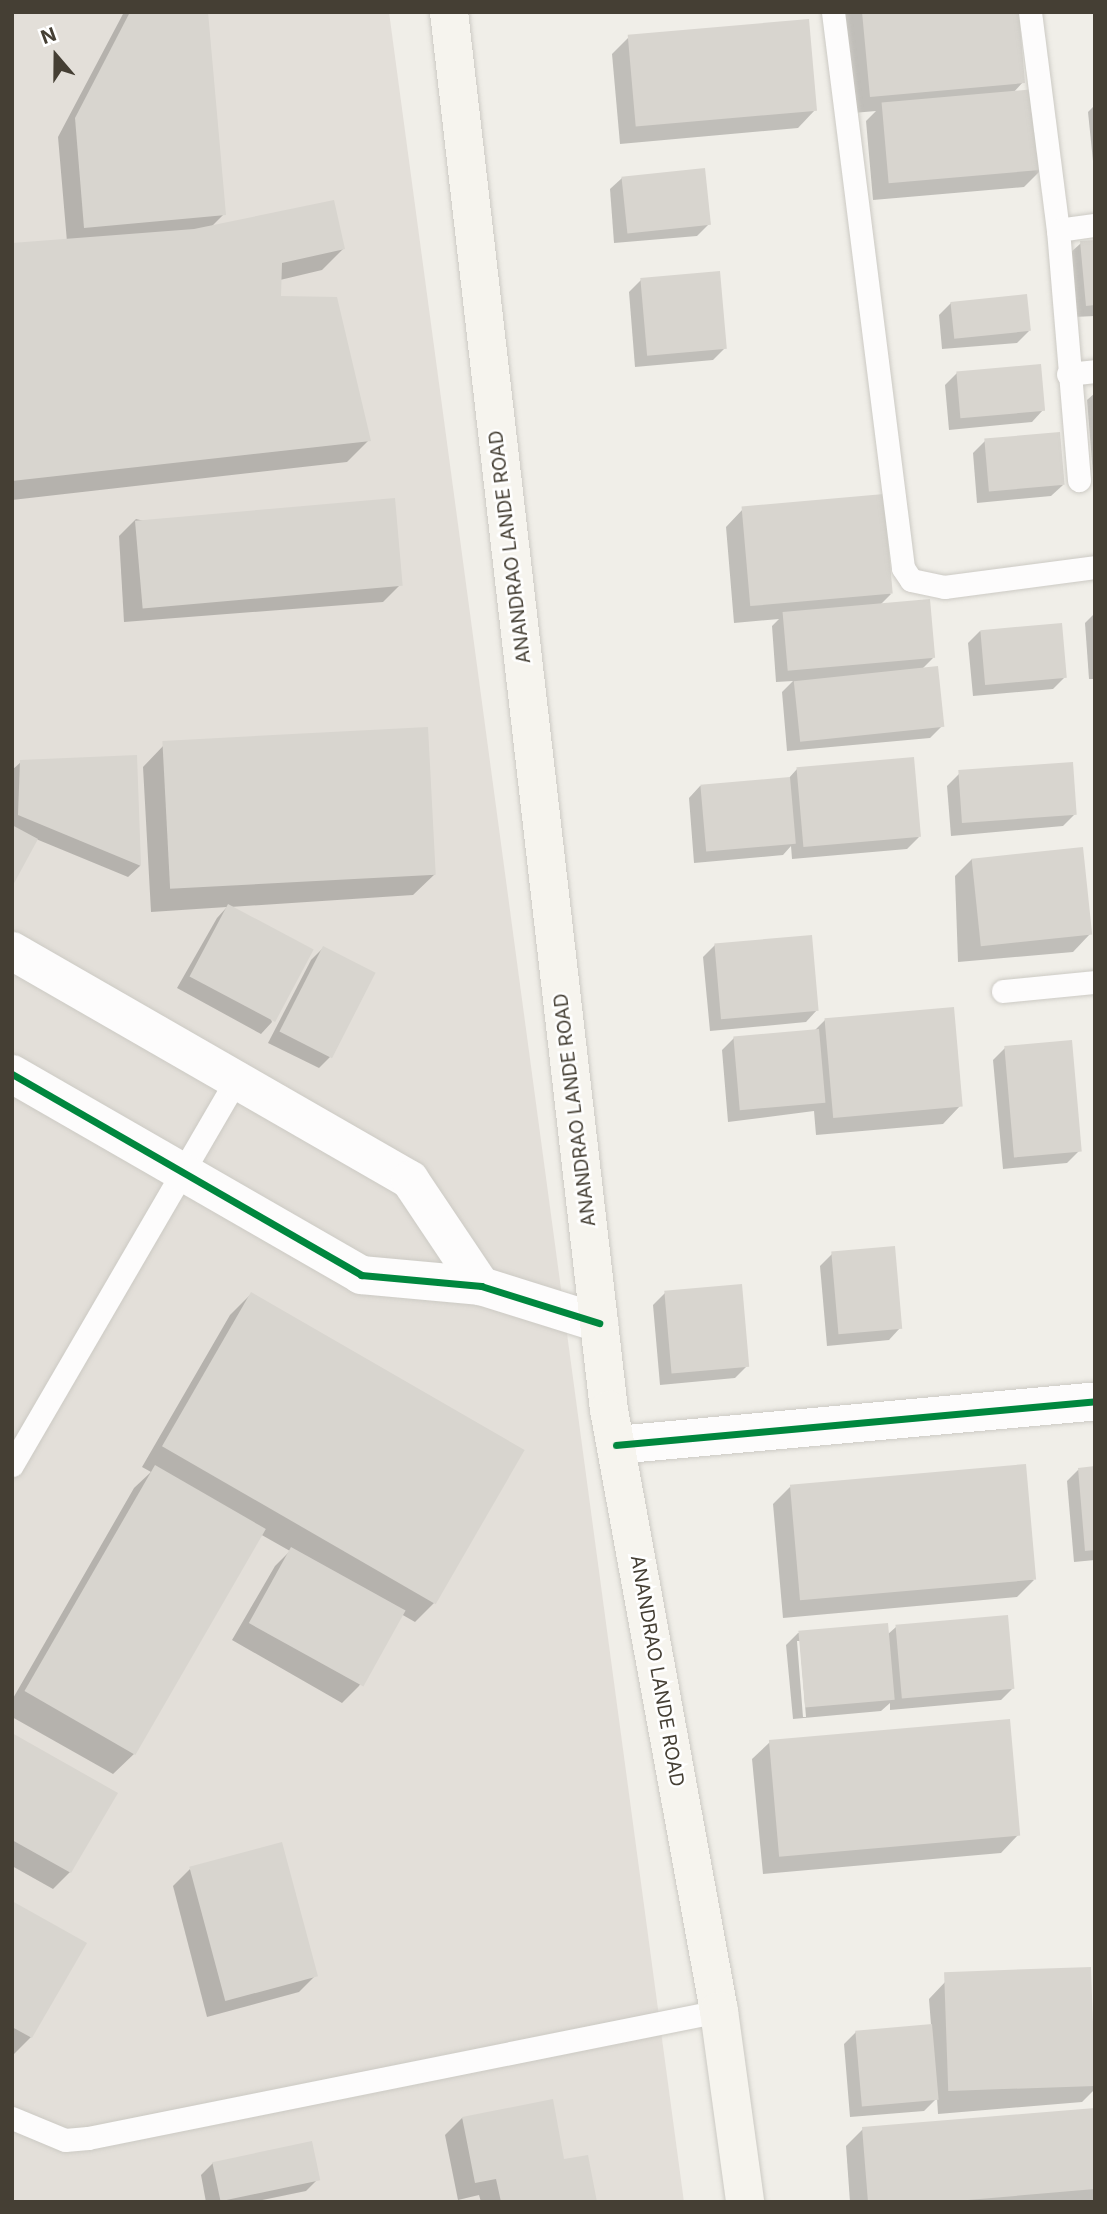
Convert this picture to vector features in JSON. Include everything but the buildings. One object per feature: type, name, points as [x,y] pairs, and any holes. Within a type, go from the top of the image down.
[{"type":"main road","name":"ANANDRAO LANDE ROAD","points":[[449,12],[615,1446],[719,2011],[745,2202]]},
{"type":"street","points":[[12,951],[410,1180],[481,1286]]},
{"type":"street","points":[[12,1074],[361,1275],[481,1286],[599,1323]]},
{"type":"street","points":[[615,1446],[1095,1401]]},
{"type":"lane","points":[[833,12],[903,568],[911,580],[944,587],[1095,567]]},
{"type":"lane","points":[[1030,12],[1058,230],[1079,480]]},
{"type":"lane","points":[[1058,230],[1095,225]]},
{"type":"lane","points":[[1068,374],[1095,370]]},
{"type":"lane","points":[[1003,991],[1095,982]]},
{"type":"lane","points":[[12,1465],[180,1171],[236,1080]]},
{"type":"lane","points":[[12,2118],[65,2140],[88,2138],[719,2011]]},
{"type":"shaded area","points":[[12,12],[389,12],[684,2202],[12,2202]]},
{"type":"cycle path","points":[[12,1074],[361,1275],[481,1286],[599,1323]]},
{"type":"cycle path","points":[[616,1445],[1095,1401]]}]
